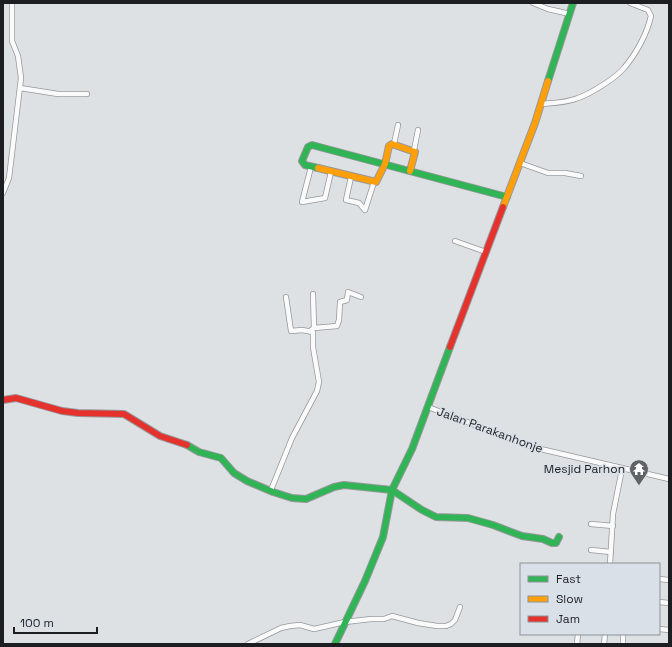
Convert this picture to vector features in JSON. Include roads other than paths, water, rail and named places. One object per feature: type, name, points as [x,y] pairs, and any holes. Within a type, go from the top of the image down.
[{"type":"street","points":[[3,194],[10,178],[20,88],[20,62],[12,41],[12,3]]},
{"type":"street","points":[[533,3],[548,9],[570,14]]},
{"type":"street","points":[[335,644],[365,581],[383,537],[392,490],[412,449],[542,104],[573,3]]},
{"type":"street","points":[[542,104],[563,102],[578,98],[610,80],[624,69],[637,50],[651,16],[648,10],[630,3]]},
{"type":"street","points":[[20,88],[58,94],[87,94]]},
{"type":"street","points":[[394,144],[398,125]]},
{"type":"street","points":[[410,171],[415,154],[414,150],[418,130]]},
{"type":"street","points":[[374,182],[311,167],[305,165],[302,161],[308,147],[312,144],[507,197]]},
{"type":"street","points":[[351,177],[346,200],[359,203],[366,210],[374,182],[378,180],[385,164],[389,146],[394,144],[414,150]]},
{"type":"street","points":[[520,163],[548,173],[565,173],[581,176]]},
{"type":"street","points":[[311,167],[302,202],[325,198],[331,172]]},
{"type":"street","points":[[455,241],[486,252]]},
{"type":"street","points":[[286,297],[291,331],[312,330],[337,326],[339,320],[340,302],[347,300],[348,292],[361,297]]},
{"type":"street","points":[[271,490],[292,438],[318,386],[312,330],[313,294]]},
{"type":"street","points":[[3,400],[16,398],[62,411],[78,413],[124,414],[160,436],[184,444],[199,452],[221,458],[234,473],[241,478],[288,498],[305,499],[337,485],[344,484],[392,490],[422,510],[436,517],[468,518],[493,525],[522,536],[543,539],[552,543],[557,540]]},
{"type":"street","name":"Jalan Parakanhonje","points":[[428,407],[532,447],[669,479]]},
{"type":"street","points":[[610,563],[613,514],[622,469]]},
{"type":"street","points":[[591,524],[613,526]]},
{"type":"street","points":[[591,550],[611,552]]},
{"type":"street","points":[[248,644],[281,628],[290,626],[300,625],[314,629],[345,622],[384,619],[393,616],[413,622],[446,626],[455,620],[460,607]]},
{"type":"place","name":"Mesjid Parhon","points":[[639,486]]}]
